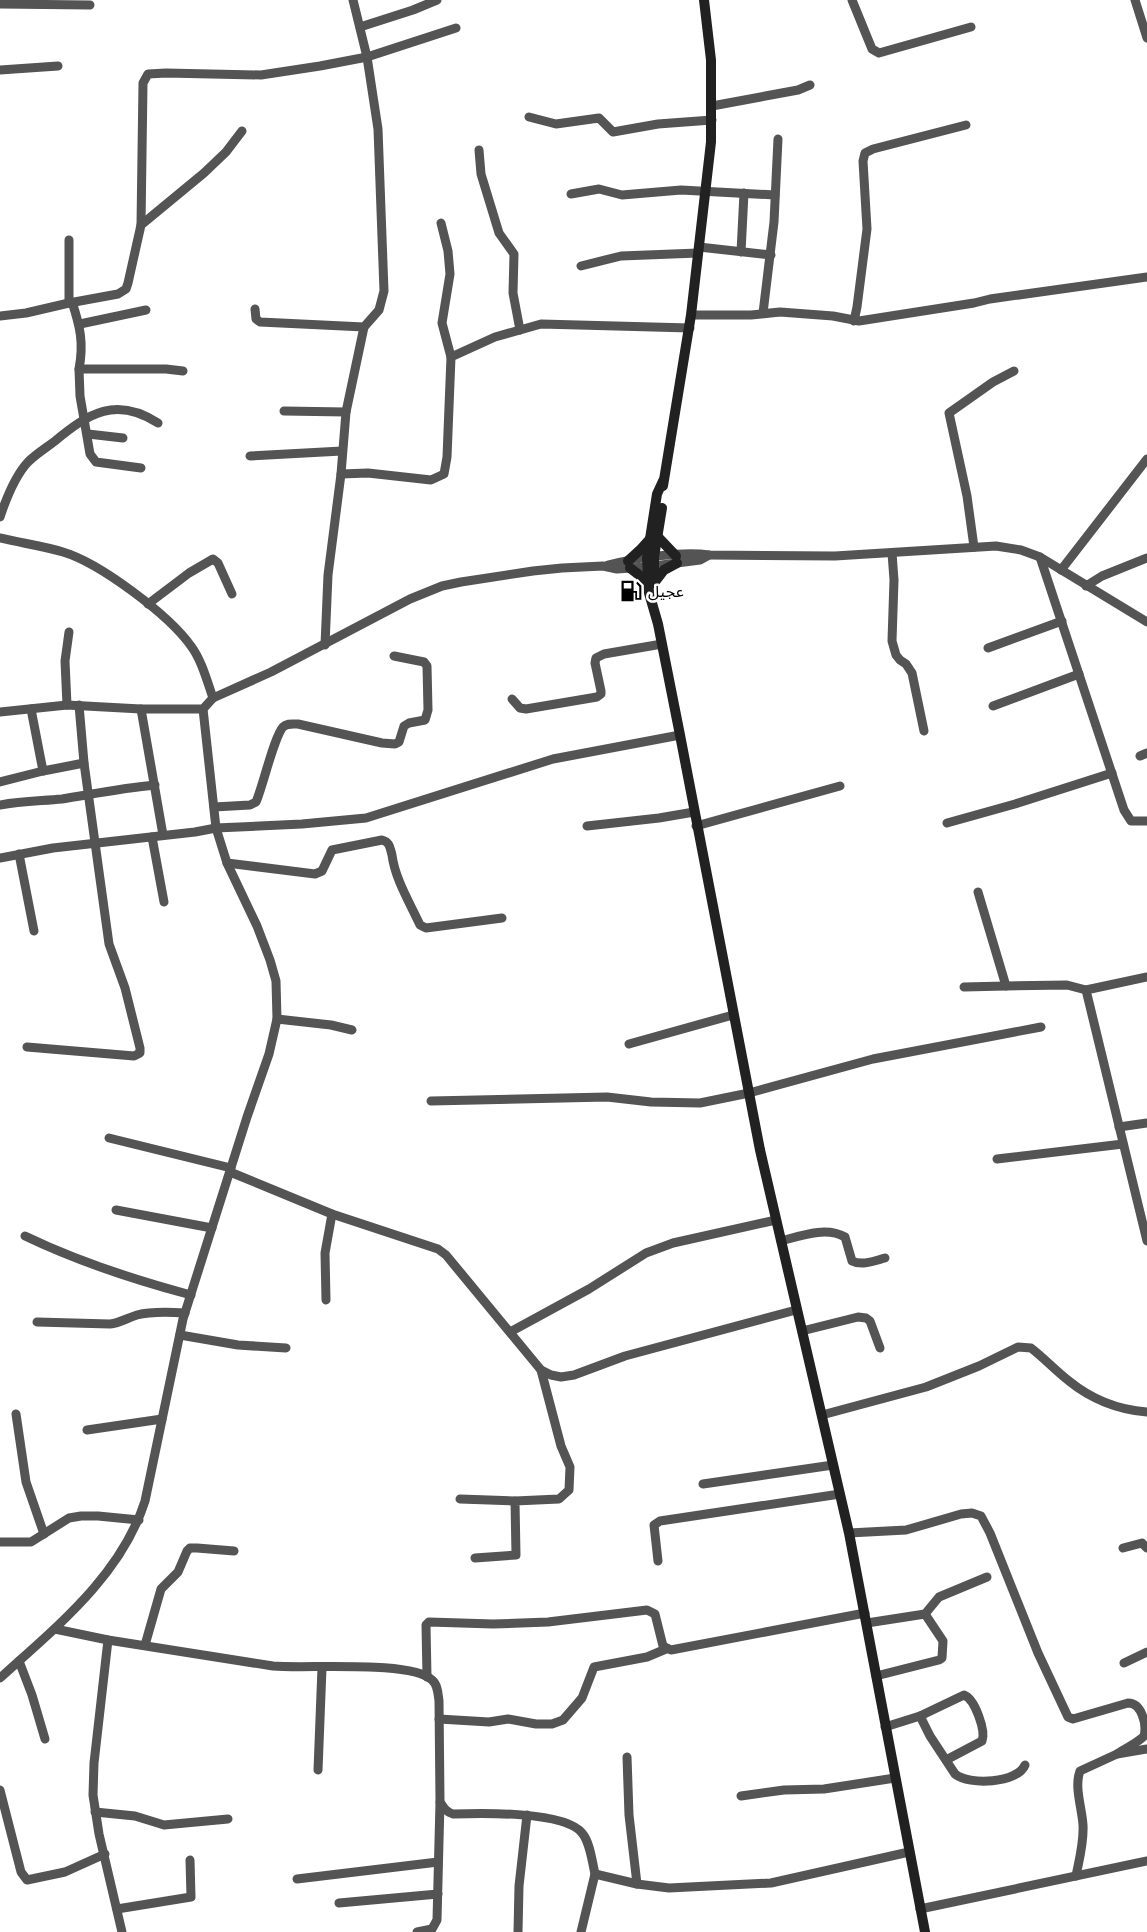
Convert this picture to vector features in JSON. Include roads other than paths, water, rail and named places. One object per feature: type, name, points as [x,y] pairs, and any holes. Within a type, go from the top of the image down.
[{"type":"main road","points":[[704,0],[711,60],[712,120],[692,315],[663,481],[657,494],[650,562],[654,616],[658,624],[680,735],[748,1093],[796,1310],[849,1533],[925,1932]]},
{"type":"main road","points":[[651,582],[676,559],[653,537]]},
{"type":"main road","points":[[651,582],[629,565],[653,537]]},
{"type":"street","points":[[325,645],[328,575],[341,474],[346,412],[364,328],[379,310],[384,291],[378,130],[367,57],[353,0]]},
{"type":"street","points":[[360,27],[437,0]]},
{"type":"street","points":[[852,0],[872,49],[879,53],[971,27]]},
{"type":"street","points":[[1135,0],[1147,38]]},
{"type":"street","points":[[0,4],[90,5]]},
{"type":"street","points":[[0,316],[26,314],[70,302],[118,294],[126,289],[141,225],[143,83],[148,74],[154,72],[261,75],[367,57],[456,28]]},
{"type":"street","points":[[0,70],[58,66]]},
{"type":"street","points":[[712,106],[782,93],[810,85]]},
{"type":"street","points":[[529,117],[556,124],[599,118],[613,132],[658,124],[712,120]]},
{"type":"street","points":[[854,321],[858,306],[867,229],[863,161],[865,153],[873,149],[966,124]]},
{"type":"street","points":[[141,225],[204,173],[226,152],[242,131]]},
{"type":"street","points":[[763,314],[771,255],[778,139]]},
{"type":"street","points":[[479,150],[481,174],[500,233],[514,254],[513,293],[520,330]]},
{"type":"street","points":[[572,194],[599,189],[622,195],[673,190],[775,195]]},
{"type":"street","points":[[741,252],[744,193]]},
{"type":"street","points":[[341,474],[368,473],[431,480],[444,474],[447,457],[451,357],[442,323],[450,274],[448,251],[441,223]]},
{"type":"street","points":[[69,240],[70,302],[80,324],[80,396],[90,454],[96,462],[142,468]]},
{"type":"street","points":[[582,266],[612,257],[699,250],[771,255]]},
{"type":"street","points":[[692,315],[805,313],[833,316],[854,321],[1147,276]]},
{"type":"street","points":[[255,309],[256,319],[260,322],[364,328]]},
{"type":"street","points":[[80,324],[146,310]]},
{"type":"street","points":[[451,357],[494,337],[541,324],[690,328]]},
{"type":"street","points":[[79,369],[166,369],[183,371]]},
{"type":"street","points":[[974,547],[967,496],[949,413],[994,382],[1014,371]]},
{"type":"street","points":[[0,517],[19,476],[28,462],[83,419],[102,411],[135,411],[158,423]]},
{"type":"street","points":[[284,411],[346,412]]},
{"type":"street","points":[[88,434],[124,438]]},
{"type":"street","points":[[250,456],[342,451]]},
{"type":"street","points":[[1061,570],[1147,459]]},
{"type":"street","points":[[0,538],[64,552],[83,560],[102,571],[148,604],[180,632],[192,647],[203,668],[213,698]]},
{"type":"street","points":[[0,1678],[55,1629],[98,1584],[126,1547],[139,1520],[145,1501],[185,1313],[269,1054],[277,1019],[276,981],[270,960],[257,926],[227,863],[216,828],[204,709],[213,698],[325,645],[410,599],[442,586],[533,571],[629,565],[676,559],[700,560],[709,555],[814,557],[974,547],[1009,548],[1040,557],[1147,622]]},
{"type":"street","points":[[892,553],[894,580],[892,640],[896,655],[912,673],[924,731]]},
{"type":"street","points":[[1040,557],[1128,817],[1131,820],[1147,821]]},
{"type":"street","points":[[1086,586],[1102,576],[1147,558]]},
{"type":"street","points":[[148,604],[189,573],[213,559],[218,563],[232,594]]},
{"type":"street","points":[[988,648],[1062,621]]},
{"type":"street","points":[[67,705],[65,661],[69,632]]},
{"type":"street","points":[[512,698],[520,708],[526,709],[597,697],[601,694],[601,691],[595,663],[596,658],[604,654],[662,644]]},
{"type":"street","points":[[214,807],[250,806],[256,802],[277,739],[282,728],[288,724],[298,724],[382,743],[395,744],[399,742],[404,726],[409,723],[425,720],[428,710],[427,666],[424,662],[394,656]]},
{"type":"street","points":[[993,706],[1080,674]]},
{"type":"street","points":[[0,712],[67,705],[141,709],[204,709]]},
{"type":"street","points":[[27,1047],[134,1056],[140,1053],[125,988],[109,944],[84,763],[79,705]]},
{"type":"street","points":[[31,708],[43,771]]},
{"type":"street","points":[[141,709],[164,835]]},
{"type":"street","points":[[0,858],[53,848],[216,828],[302,824],[366,818],[545,762],[680,735]]},
{"type":"street","points":[[0,782],[84,763]]},
{"type":"street","points":[[946,823],[1022,802],[1112,773]]},
{"type":"street","points":[[0,805],[154,785]]},
{"type":"street","points":[[696,826],[840,786]]},
{"type":"street","points":[[587,826],[694,812]]},
{"type":"street","points":[[152,837],[164,902]]},
{"type":"street","points":[[227,863],[315,874],[322,870],[332,850],[382,840],[388,842],[390,846],[393,865],[420,925],[426,928],[502,918]]},
{"type":"street","points":[[19,854],[34,931]]},
{"type":"street","points":[[978,892],[1006,986]]},
{"type":"street","points":[[964,987],[1067,985],[1086,990],[1147,977]]},
{"type":"street","points":[[1086,990],[1147,1241]]},
{"type":"street","points":[[629,1044],[733,1015]]},
{"type":"street","points":[[277,1019],[321,1023],[352,1030]]},
{"type":"street","points":[[431,1101],[608,1097],[691,1104],[748,1093],[872,1060],[1041,1028]]},
{"type":"street","points":[[1119,1127],[1147,1123]]},
{"type":"street","points":[[109,1138],[231,1170],[332,1214],[438,1249],[446,1256],[541,1370],[550,1375],[574,1375],[625,1356],[796,1310]]},
{"type":"street","points":[[997,1158],[1123,1144]]},
{"type":"street","points":[[116,1210],[212,1228]]},
{"type":"street","points":[[326,1300],[325,1253],[332,1214]]},
{"type":"street","points":[[510,1332],[589,1290],[646,1253],[673,1243],[776,1220]]},
{"type":"street","points":[[781,1241],[829,1232],[845,1237],[852,1261],[855,1263],[885,1258]]},
{"type":"street","points":[[25,1236],[63,1253],[150,1284],[191,1295]]},
{"type":"street","points":[[37,1322],[110,1324],[136,1315],[167,1312],[185,1313]]},
{"type":"street","points":[[802,1331],[858,1317],[866,1318],[870,1320],[880,1348]]},
{"type":"street","points":[[180,1334],[238,1345],[286,1348]]},
{"type":"street","points":[[822,1415],[926,1387],[1024,1346],[1031,1348],[1070,1382],[1109,1405],[1135,1412],[1147,1412]]},
{"type":"street","points":[[460,1499],[514,1501],[559,1499],[569,1490],[570,1467],[561,1446],[541,1370]]},
{"type":"street","points":[[16,1414],[26,1482],[44,1534]]},
{"type":"street","points":[[87,1430],[162,1419]]},
{"type":"street","points":[[703,1484],[833,1465]]},
{"type":"street","points":[[658,1561],[654,1525],[660,1521],[840,1494]]},
{"type":"street","points":[[475,1558],[516,1555],[514,1501]]},
{"type":"street","points":[[849,1533],[906,1530],[961,1514],[972,1513],[981,1516],[990,1533],[1038,1653],[1068,1717],[1073,1718],[1128,1703],[1134,1703],[1139,1706],[1145,1717],[1146,1729],[1144,1737],[1117,1754],[1083,1768],[1078,1773],[1083,1826],[1082,1844],[1076,1876]]},
{"type":"street","points":[[0,1542],[31,1542],[69,1518],[81,1516],[139,1520]]},
{"type":"street","points":[[1123,1548],[1142,1543],[1147,1548]]},
{"type":"street","points":[[145,1645],[161,1589],[178,1572],[187,1550],[197,1548],[234,1551]]},
{"type":"street","points":[[439,1719],[489,1722],[508,1719],[536,1724],[552,1724],[563,1720],[582,1698],[594,1667],[647,1657],[666,1649],[676,1649],[866,1618],[925,1614],[939,1597],[987,1577]]},
{"type":"street","points":[[428,1677],[426,1625],[429,1622],[492,1624],[539,1622],[647,1610],[655,1614],[663,1646],[666,1649]]},
{"type":"street","points":[[876,1676],[942,1658],[942,1641],[925,1614]]},
{"type":"street","points":[[55,1629],[108,1640],[273,1666],[322,1668],[363,1666],[415,1672],[434,1681],[437,1688],[439,1719],[438,1911],[435,1926],[428,1931],[417,1932]]},
{"type":"street","points":[[108,1640],[94,1763],[95,1812],[122,1932]]},
{"type":"street","points":[[1124,1663],[1147,1652]]},
{"type":"street","points":[[19,1661],[32,1695],[45,1739]]},
{"type":"street","points":[[318,1770],[322,1668]]},
{"type":"street","points":[[885,1727],[920,1716],[964,1695],[969,1697],[977,1711],[984,1736],[982,1741],[946,1760]]},
{"type":"street","points":[[920,1716],[930,1736],[955,1774],[967,1781],[984,1782],[1014,1776],[1023,1771],[1025,1765]]},
{"type":"street","points":[[1117,1754],[1147,1749]]},
{"type":"street","points":[[627,1757],[629,1815],[637,1884]]},
{"type":"street","points":[[741,1796],[784,1790],[824,1789],[895,1778]]},
{"type":"street","points":[[0,1790],[20,1872],[27,1880],[65,1872],[104,1854]]},
{"type":"street","points":[[440,1802],[447,1812],[453,1814],[495,1812],[527,1815],[559,1821],[576,1827],[584,1834],[594,1874],[581,1932]]},
{"type":"street","points":[[95,1812],[126,1814],[164,1825],[228,1819]]},
{"type":"street","points":[[518,1932],[519,1878],[527,1815]]},
{"type":"street","points":[[594,1874],[637,1884],[668,1888],[771,1883],[909,1852]]},
{"type":"street","points":[[117,1909],[191,1897],[190,1860]]},
{"type":"street","points":[[920,1909],[1147,1861]]},
{"type":"street","points":[[297,1879],[438,1862]]},
{"type":"street","points":[[339,1903],[438,1894]]},
{"type":"place","name":"عجيل","points":[[631,591]]}]
